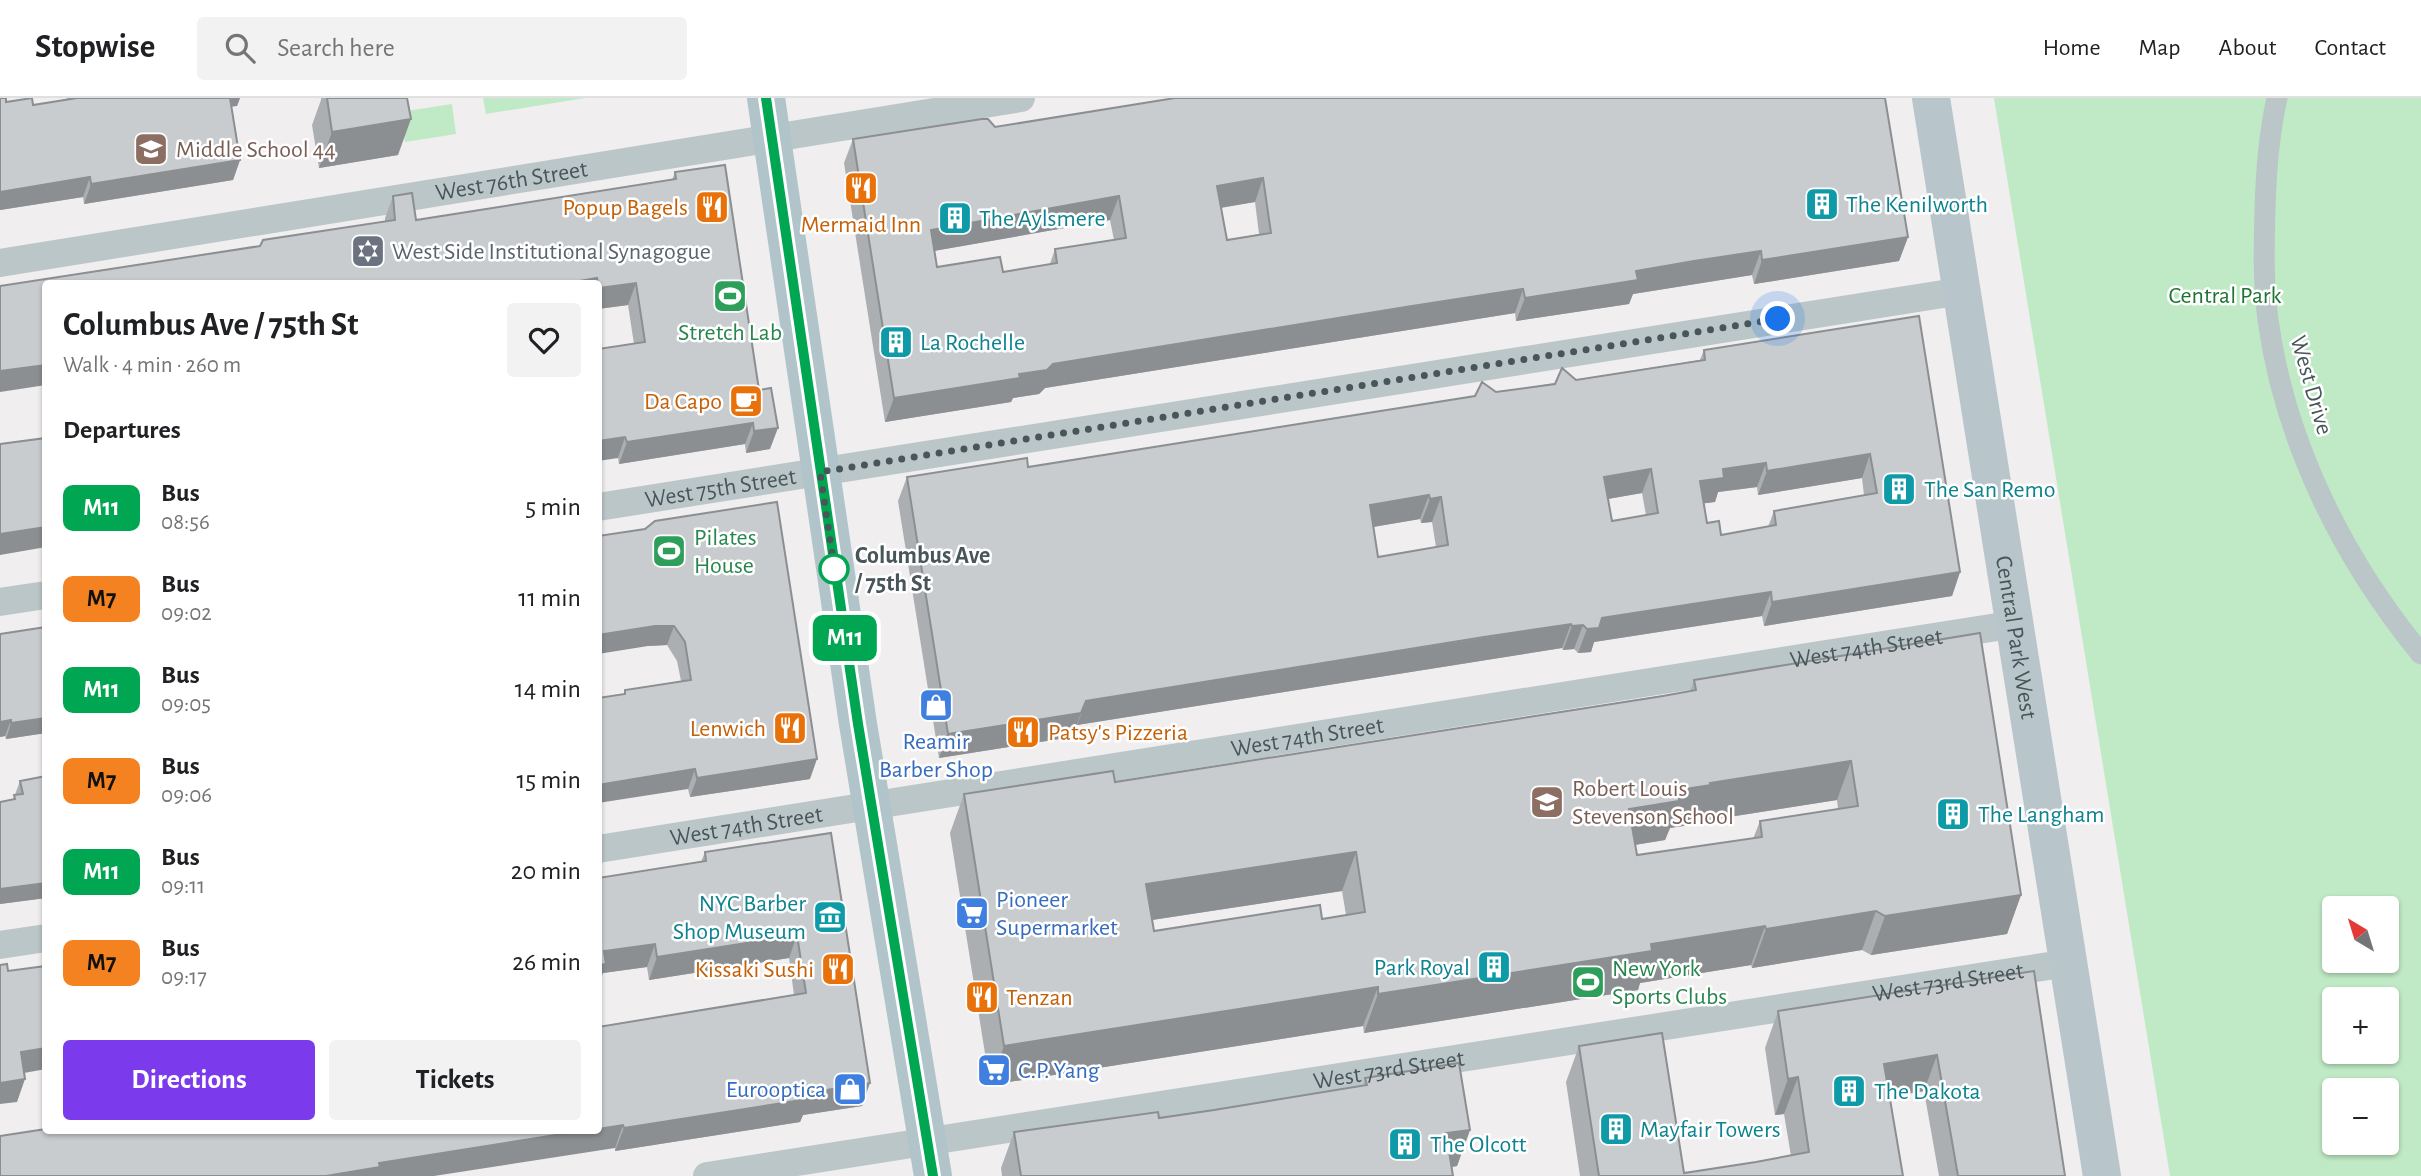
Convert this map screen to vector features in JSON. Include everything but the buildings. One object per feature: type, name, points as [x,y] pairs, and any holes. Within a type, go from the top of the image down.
[{"type":"main road","points":[[766,98],[870,805],[930,1159]]},
{"type":"main road","name":"Central Park West","points":[[1931,98],[2102,1176]]},
{"type":"street","name":"West 76th Street","points":[[0,263],[1021,98]]},
{"type":"street","name":"West Drive","points":[[2277,98],[2269,154],[2264,241],[2268,319],[2274,358],[2298,438],[2334,524],[2379,598],[2421,654]]},
{"type":"street","name":"West 75th Street","points":[[602,506],[1962,291]]},
{"type":"street","points":[[0,602],[42,595]]},
{"type":"street","name":"West 74th Street","points":[[602,848],[2016,624]]},
{"type":"street","points":[[0,945],[42,939]]},
{"type":"street","name":"West 73rd Street","points":[[707,1176],[930,1159],[2068,963]]},
{"type":"green space","points":[[483,98],[585,98],[486,114]]},
{"type":"green space","name":"Central Park","points":[[1994,98],[2421,98],[2421,1176],[2170,1176]]},
{"type":"green space","points":[[452,104],[456,134],[405,142],[400,112]]},
{"type":"bus line","name":"M11","points":[[766,98],[858,724],[933,1176]]},
{"type":"place","name":"Middle School 44","points":[[151,149]]},
{"type":"place","name":"Mermaid Inn","points":[[861,188]]},
{"type":"place","name":"The Kenilworth","points":[[1822,204]]},
{"type":"place","name":"Popup Bagels","points":[[712,207]]},
{"type":"place","name":"The Aylsmere","points":[[955,218]]},
{"type":"place","name":"West Side Institutional Synagogue","points":[[368,251]]},
{"type":"place","name":"Stretch Lab","points":[[730,296]]},
{"type":"place","name":"La Rochelle","points":[[896,342]]},
{"type":"place","name":"Da Capo","points":[[746,401]]},
{"type":"place","name":"The San Remo","points":[[1899,489]]},
{"type":"place","name":"Pilates House","points":[[669,551]]},
{"type":"place","name":"Columbus Ave / 75th St","points":[[834,569]]},
{"type":"place","name":"Reamir Barber Shop","points":[[936,705]]},
{"type":"place","name":"Lenwich","points":[[790,728]]},
{"type":"place","name":"Patsy's Pizzeria","points":[[1023,732]]},
{"type":"place","name":"Robert Louis Stevenson School","points":[[1547,802]]},
{"type":"place","name":"The Langham","points":[[1953,814]]},
{"type":"place","name":"Pioneer Supermarket","points":[[972,913]]},
{"type":"place","name":"NYC Barber Shop Museum","points":[[830,917]]},
{"type":"place","name":"Park Royal","points":[[1494,967]]},
{"type":"place","name":"Kissaki Sushi","points":[[838,969]]},
{"type":"place","name":"New York Sports Clubs","points":[[1588,982]]},
{"type":"place","name":"Tenzan","points":[[982,997]]},
{"type":"place","name":"C.P. Yang","points":[[994,1070]]},
{"type":"place","name":"Eurooptica","points":[[850,1089]]},
{"type":"place","name":"The Dakota","points":[[1849,1091]]},
{"type":"place","name":"Mayfair Towers","points":[[1616,1129]]},
{"type":"place","name":"The Olcott","points":[[1405,1144]]},
{"type":"route","points":[[834,569],[835,573],[820,472],[1778,319]]}]
